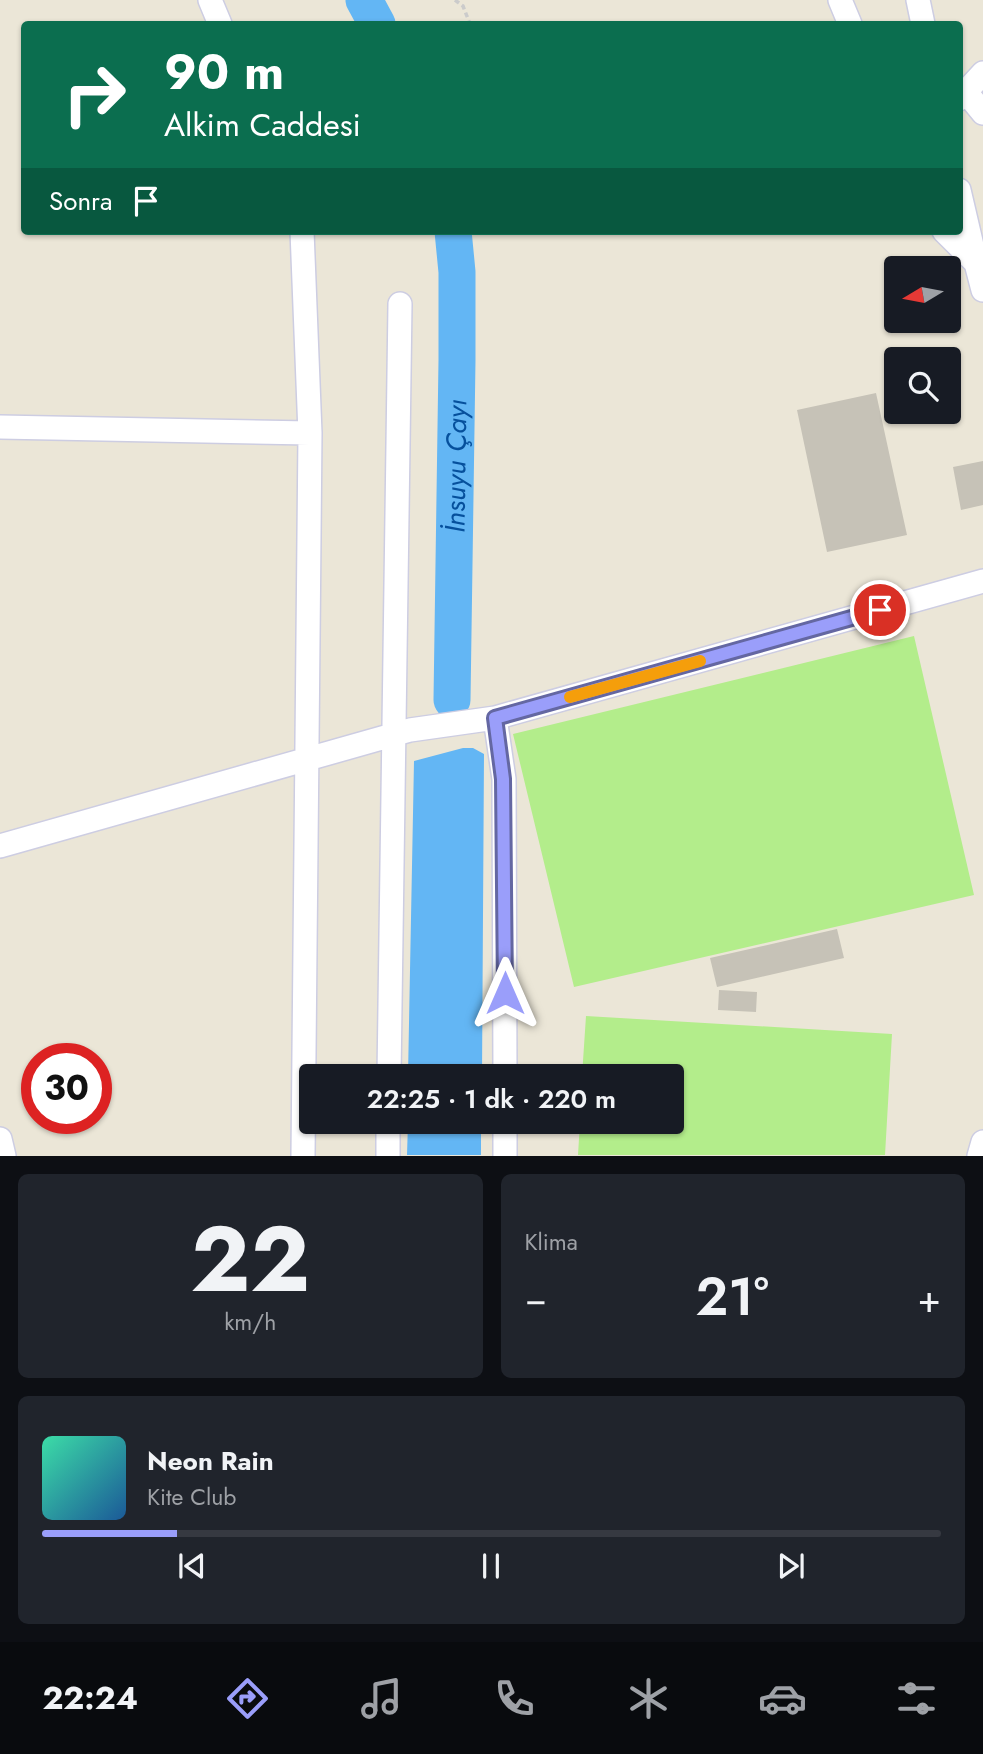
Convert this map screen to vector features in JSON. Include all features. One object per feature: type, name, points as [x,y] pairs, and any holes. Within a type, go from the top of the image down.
[{"type":"street","points":[[210,0],[219,21]]},
{"type":"street","points":[[840,0],[849,21]]},
{"type":"street","points":[[918,0],[922,21]]},
{"type":"street","points":[[963,94],[983,73]]},
{"type":"street","points":[[963,96],[983,113]]},
{"type":"street","points":[[963,207],[983,290]]},
{"type":"street","points":[[302,235],[310,433],[303,1156]]},
{"type":"street","points":[[948,235],[976,263]]},
{"type":"street","points":[[389,1064],[400,304]]},
{"type":"street","points":[[0,428],[310,433]]},
{"type":"street","points":[[0,846],[394,735],[495,718],[983,581]]},
{"type":"street","points":[[495,718],[503,779],[505,1064]]},
{"type":"street","points":[[388,1134],[388,1156]]},
{"type":"street","points":[[505,1134],[505,1156]]},
{"type":"street","points":[[0,1139],[4,1156]]},
{"type":"street","points":[[979,1156],[983,1142]]},
{"type":"path","points":[[455,0],[463,6],[469,21]]},
{"type":"green space","points":[[914,636],[974,895],[574,987],[513,734]]},
{"type":"green space","points":[[586,1016],[892,1034],[885,1155],[578,1155],[579,1134],[684,1134],[684,1064],[583,1064]]},
{"type":"water","points":[[463,748],[473,748],[484,754],[482,1064],[408,1064],[414,761]]},
{"type":"water","points":[[408,1134],[481,1134],[481,1155],[407,1155]]},
{"type":"building","points":[[876,393],[907,535],[827,552],[797,410]]},
{"type":"building","points":[[983,461],[983,505],[961,510],[953,467]]},
{"type":"building","points":[[837,929],[844,958],[717,987],[710,958]]},
{"type":"building","points":[[719,990],[757,992],[756,1012],[718,1010]]},
{"type":"waterway","name":"İnsuyu Çayı","points":[[364,0],[375,21]]},
{"type":"waterway","name":"İnsuyu Çayı","points":[[452,700],[457,360],[457,272],[453,235]]},
{"type":"slow traffic","points":[[570,697],[700,661]]},
{"type":"route","points":[[505,993],[503,779],[501,745],[495,718],[880,610]]}]
